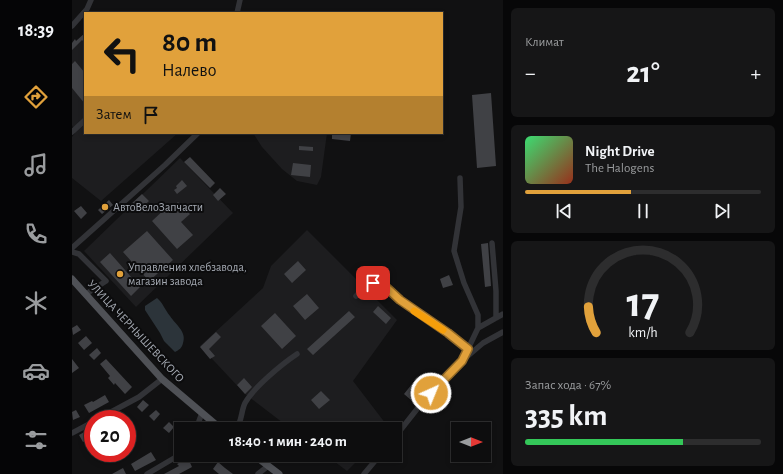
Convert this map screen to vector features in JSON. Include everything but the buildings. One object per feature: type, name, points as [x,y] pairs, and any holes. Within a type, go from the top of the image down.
[{"type":"main road","name":"УЛИЦА ЧЕРНЫШЕВСКОГО","points":[[72,279],[162,379],[213,422]]},
{"type":"main road","points":[[263,462],[279,474]]},
{"type":"street","points":[[84,12],[91,0]]},
{"type":"street","points":[[237,12],[240,0]]},
{"type":"street","points":[[72,26],[84,12]]},
{"type":"street","points":[[72,132],[84,121]]},
{"type":"street","points":[[72,248],[165,165],[197,134]]},
{"type":"street","points":[[460,178],[461,207],[454,251],[464,283],[478,315],[478,328],[462,361]]},
{"type":"street","points":[[492,243],[496,291],[496,318]]},
{"type":"street","points":[[72,252],[80,254],[106,281],[86,294]]},
{"type":"street","points":[[356,296],[368,284],[373,283],[387,288],[400,300],[448,333],[468,349]]},
{"type":"street","points":[[478,328],[503,314]]},
{"type":"street","points":[[402,428],[421,404],[462,361],[483,343],[503,332]]},
{"type":"street","points":[[240,422],[245,404],[252,393],[283,363],[297,354]]},
{"type":"street","points":[[115,410],[140,397],[162,379]]},
{"type":"street","points":[[199,422],[202,413]]},
{"type":"street","points":[[72,433],[84,427]]},
{"type":"street","points":[[147,474],[174,458]]},
{"type":"street","points":[[364,474],[374,462]]},
{"type":"street","points":[[258,474],[268,466]]},
{"type":"shaded area","points":[[84,34],[84,134],[177,134],[101,201],[72,178],[72,137],[75,133],[72,125],[72,45]]},
{"type":"shaded area","points":[[254,134],[327,134],[321,177],[317,185],[297,181],[282,169],[262,147]]},
{"type":"shaded area","points":[[180,158],[233,213],[136,307],[84,251]]},
{"type":"shaded area","points":[[307,230],[397,320],[353,381],[384,422],[282,422],[245,394],[200,346],[263,288],[271,266]]},
{"type":"shaded area","points":[[157,298],[184,335],[182,346],[175,352],[164,341],[145,310],[145,306]]},
{"type":"shaded area","points":[[335,462],[356,462],[347,471]]},
{"type":"slow traffic","points":[[414,311],[443,330]]},
{"type":"place","name":"АвтоВелоЗапчасти","points":[[105,207]]},
{"type":"place","name":"Управления хлебзавода, магазин завода","points":[[120,274]]},
{"type":"route","points":[[373,283],[387,288],[400,300],[448,333],[468,349],[462,361],[431,393]]}]
